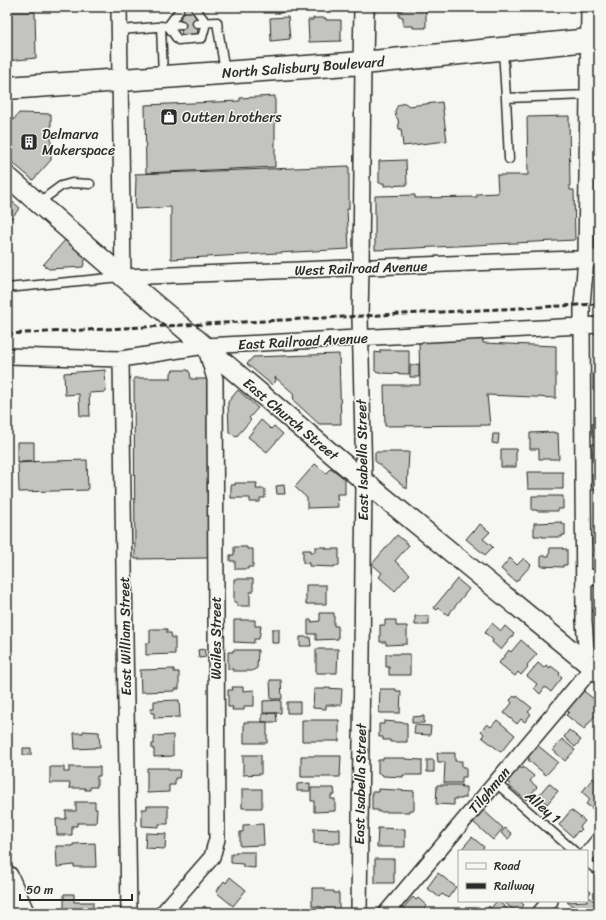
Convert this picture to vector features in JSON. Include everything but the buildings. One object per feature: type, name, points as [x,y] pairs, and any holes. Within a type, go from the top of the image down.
[{"type":"main road","name":"North Salisbury Boulevard","points":[[7,88],[363,63],[594,40]]},
{"type":"main road","points":[[7,877],[23,913]]},
{"type":"street","points":[[120,7],[123,277]]},
{"type":"street","name":"East Isabella Street","points":[[359,913],[364,481],[360,338],[364,7]]},
{"type":"street","points":[[589,7],[594,40],[589,94],[593,258],[582,305],[584,620],[586,647],[596,670]]},
{"type":"street","name":"East Church Street","points":[[7,176],[123,277],[364,481],[596,670]]},
{"type":"street","name":"West Railroad Avenue","points":[[123,277],[593,258]]},
{"type":"street","name":"East Railroad Avenue","points":[[7,356],[121,359],[205,346],[599,325]]},
{"type":"street","name":"Wailes Street","points":[[163,913],[212,857],[217,839],[215,379],[205,346]]},
{"type":"street","name":"East William Street","points":[[121,359],[129,913]]},
{"type":"street","points":[[584,578],[599,577]]},
{"type":"street","name":"Tilghman","points":[[386,913],[496,783],[596,670]]},
{"type":"street","points":[[588,854],[599,840]]},
{"type":"street","points":[[540,913],[549,902]]},
{"type":"lane","points":[[196,9],[206,23]]},
{"type":"lane","points":[[163,77],[165,26],[179,10]]},
{"type":"lane","points":[[197,23],[217,22],[225,73]]},
{"type":"lane","points":[[165,26],[178,40],[202,38],[206,23]]},
{"type":"lane","points":[[120,30],[181,25]]},
{"type":"lane","points":[[502,49],[509,159]]},
{"type":"lane","points":[[506,98],[589,94]]},
{"type":"lane","points":[[38,203],[61,186],[72,183],[90,184]]},
{"type":"lane","points":[[7,288],[123,277]]},
{"type":"lane","name":"Alley 1","points":[[496,783],[573,850]]},
{"type":"lane","points":[[588,863],[599,872]]},
{"type":"railway","points":[[7,334],[599,304]]},
{"type":"place","name":"Outten brothers","points":[[169,117]]},
{"type":"place","name":"Delmarva Makerspace","points":[[29,142]]}]
